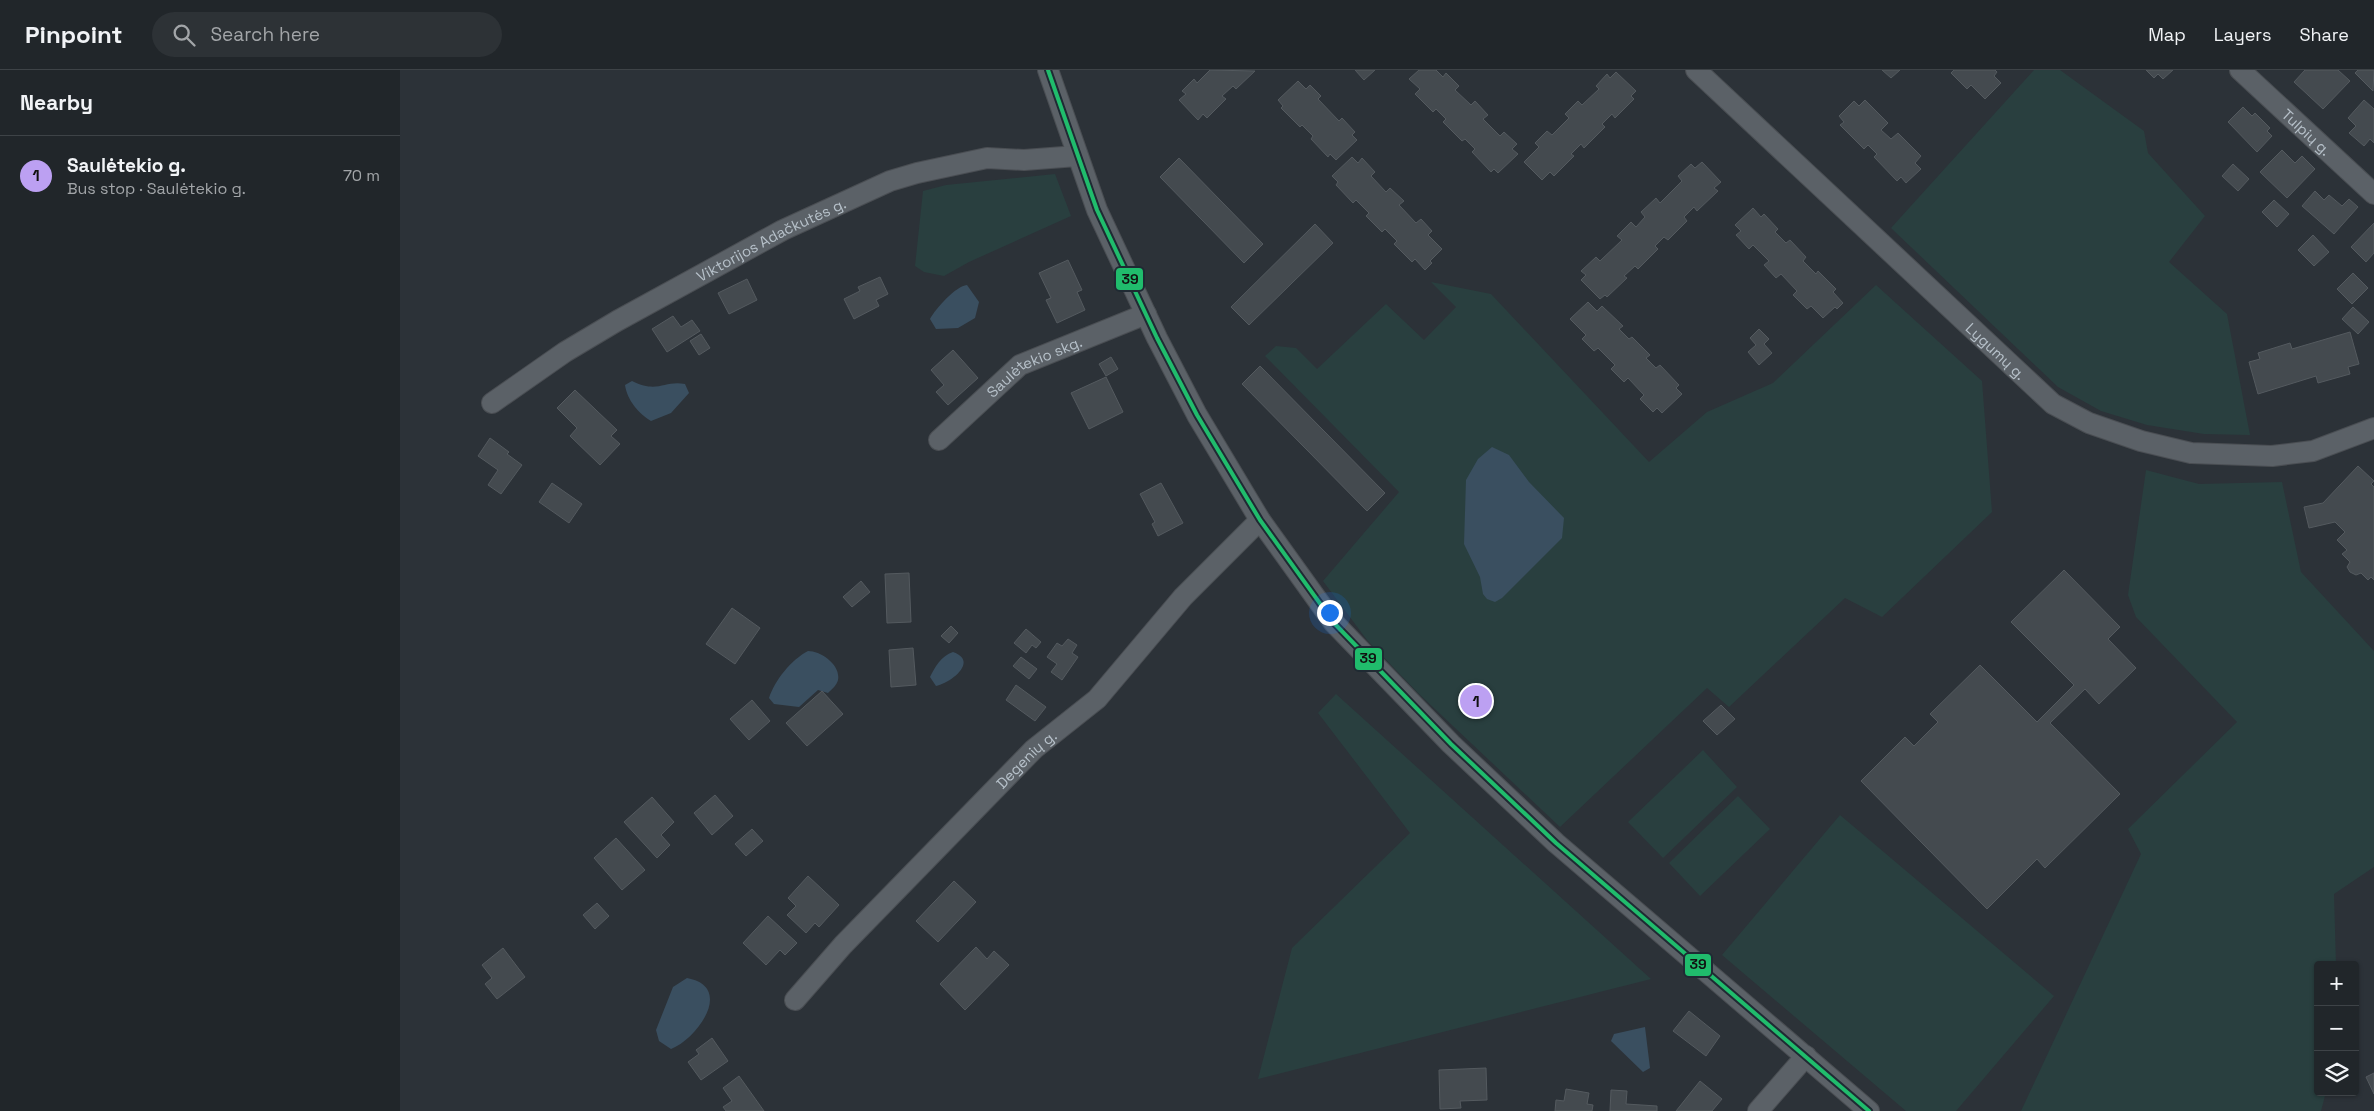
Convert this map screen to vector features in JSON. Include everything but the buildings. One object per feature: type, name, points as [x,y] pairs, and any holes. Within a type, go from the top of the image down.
[{"type":"street","points":[[1048,70],[1097,210],[1146,314],[1197,415],[1260,520],[1334,623],[1451,744],[1563,849],[1869,1111]]},
{"type":"street","name":"Lygumų g.","points":[[1696,70],[2053,404],[2089,423],[2142,441],[2191,453],[2272,456],[2313,451],[2374,428]]},
{"type":"street","name":"Tulpių g.","points":[[2240,70],[2374,194]]},
{"type":"street","name":"Viktorijos Adačkutės g.","points":[[492,403],[565,352],[602,329],[783,230],[890,181],[926,170],[987,158],[1047,159],[1077,156]]},
{"type":"street","name":"Saulėtekio skg.","points":[[939,440],[1020,365],[1146,314]]},
{"type":"street","name":"Degenių g.","points":[[795,1000],[843,944],[1034,749],[1097,699],[1183,597],[1260,520]]},
{"type":"street","points":[[1758,1111],[1806,1056]]},
{"type":"green space","points":[[2034,70],[2060,70],[2144,131],[2148,153],[2205,216],[2169,262],[2227,314],[2250,435],[2204,434],[2147,425],[2101,411],[2058,387],[1891,228]]},
{"type":"green space","points":[[1055,174],[1071,216],[969,262],[944,276],[924,272],[915,266],[923,191],[946,185]]},
{"type":"green space","points":[[1431,282],[1491,294],[1649,462],[1707,412],[1773,383],[1876,285],[1982,381],[1992,512],[1882,617],[1845,598],[1729,707],[1707,688],[1560,827],[1418,693],[1367,640],[1323,581],[1399,492],[1265,356],[1276,346],[1296,348],[1317,369],[1386,304],[1424,340],[1456,307]]},
{"type":"green space","points":[[2146,470],[2199,484],[2282,482],[2301,572],[2374,651],[2374,867],[2334,894],[2336,961],[2314,961],[2314,1096],[2325,1096],[2321,1111],[2021,1111],[2141,854],[2128,829],[2237,722],[2136,617],[2128,595]]},
{"type":"green space","points":[[1336,694],[1651,979],[1258,1079],[1292,948],[1410,833],[1318,713]]},
{"type":"green space","points":[[1703,750],[1737,787],[1663,858],[1628,822]]},
{"type":"green space","points":[[1738,796],[1770,829],[1700,896],[1669,863]]},
{"type":"green space","points":[[1840,815],[2054,996],[1956,1111],[1906,1111],[1722,955]]},
{"type":"water","points":[[967,285],[979,302],[975,318],[958,328],[936,329],[930,319],[933,314],[952,293]]},
{"type":"water","points":[[632,381],[641,385],[655,387],[678,383],[685,384],[689,393],[671,413],[651,421],[642,415],[628,396],[625,385]]},
{"type":"water","points":[[1492,447],[1509,455],[1529,482],[1564,518],[1562,538],[1502,598],[1495,602],[1487,599],[1483,594],[1480,577],[1464,544],[1466,480],[1478,459]]},
{"type":"water","points":[[808,651],[819,653],[833,664],[838,674],[837,684],[828,693],[818,690],[799,707],[774,704],[769,698],[779,678],[790,665]]},
{"type":"water","points":[[953,652],[960,656],[963,666],[949,681],[936,686],[930,677],[942,659]]},
{"type":"water","points":[[687,978],[701,983],[708,991],[710,1002],[707,1013],[700,1025],[691,1035],[671,1049],[659,1041],[656,1030],[673,987]]},
{"type":"water","points":[[1645,1027],[1650,1068],[1643,1072],[1611,1041],[1614,1034]]},
{"type":"transit line","name":"39","points":[[1048,70],[1097,210],[1157,338],[1197,415],[1260,520],[1334,623],[1451,744],[1556,843],[1869,1111]]},
{"type":"place","name":"Saulėtekio g.","points":[[1476,701]]}]
